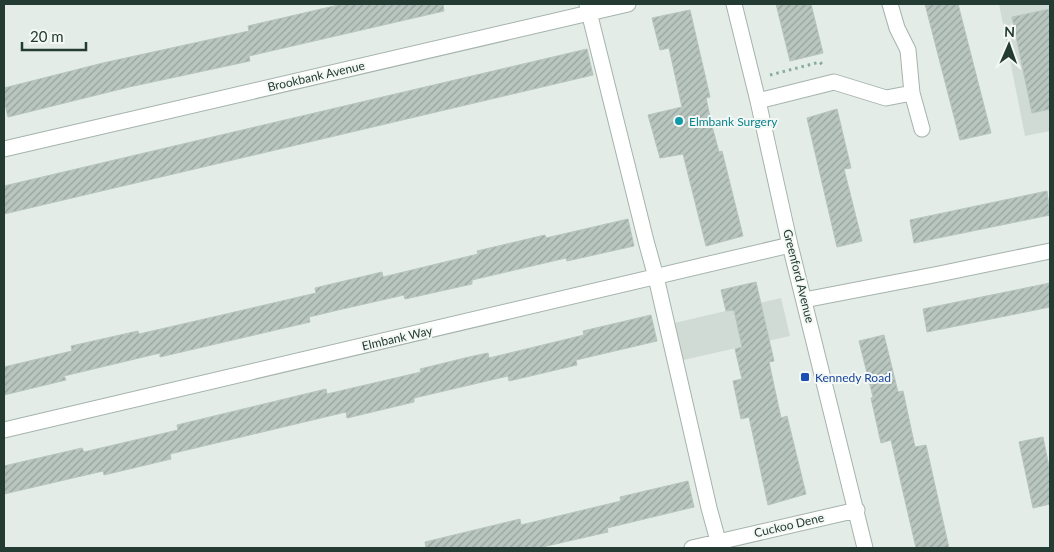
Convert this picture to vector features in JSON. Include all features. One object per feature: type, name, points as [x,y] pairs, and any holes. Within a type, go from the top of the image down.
[{"type":"street","name":"Brookbank Avenue","points":[[4,149],[588,8],[628,4]]},
{"type":"street","name":"Greenford Avenue","points":[[734,4],[758,101],[790,246],[865,548]]},
{"type":"street","points":[[890,4],[897,28],[908,50],[912,93],[922,129]]},
{"type":"street","points":[[588,8],[656,277],[719,545]]},
{"type":"street","points":[[758,101],[834,82],[886,98],[912,93]]},
{"type":"street","name":"Elmbank Way","points":[[4,430],[790,246]]},
{"type":"street","points":[[804,300],[1050,251]]},
{"type":"street","name":"Cuckoo Dene","points":[[692,548],[719,545],[857,510]]},
{"type":"shaded area","points":[[999,4],[1050,4],[1050,131],[1025,136]]},
{"type":"shaded area","points":[[781,298],[790,336],[679,361],[670,324]]},
{"type":"building","points":[[343,4],[443,4],[444,11],[249,56],[250,61],[129,87],[8,117],[4,100],[4,88],[103,63],[249,31],[248,26]]},
{"type":"building","points":[[776,4],[811,4],[823,53],[790,61]]},
{"type":"building","points":[[925,4],[958,4],[991,133],[960,140]]},
{"type":"building","points":[[1050,9],[1050,109],[1032,113],[1012,17]]},
{"type":"building","points":[[690,10],[710,97],[706,98],[712,126],[719,152],[722,151],[743,236],[706,246],[683,154],[660,158],[648,115],[682,107],[669,48],[660,50],[652,18]]},
{"type":"building","points":[[587,49],[593,75],[4,214],[4,186]]},
{"type":"building","points":[[837,109],[851,168],[844,169],[862,241],[837,247],[807,118]]},
{"type":"building","points":[[1047,191],[1050,215],[914,243],[910,220]]},
{"type":"building","points":[[628,219],[634,246],[567,261],[566,258],[472,280],[472,284],[405,299],[404,295],[338,310],[309,317],[310,322],[160,357],[160,353],[64,376],[66,380],[4,395],[4,367],[72,351],[71,346],[138,331],[139,334],[316,293],[315,288],[382,272],[383,277],[478,254],[477,251],[545,235],[546,238]]},
{"type":"building","points":[[756,282],[774,361],[769,362],[781,418],[787,416],[806,494],[768,505],[749,417],[741,419],[733,381],[742,379],[735,349],[742,347],[734,310],[726,311],[721,290]]},
{"type":"building","points":[[1050,283],[1050,307],[927,332],[923,309]]},
{"type":"building","points":[[651,315],[657,341],[576,360],[577,365],[509,381],[508,376],[414,398],[414,402],[347,418],[346,412],[170,454],[171,459],[104,475],[103,471],[4,494],[4,466],[82,448],[84,452],[178,430],[177,425],[326,389],[327,394],[421,372],[420,369],[469,357],[488,353],[489,358],[584,335],[583,331]]},
{"type":"building","points":[[884,335],[898,392],[903,391],[915,447],[926,445],[949,548],[916,548],[891,440],[881,443],[871,398],[873,397],[859,341]]},
{"type":"building","points":[[1043,437],[1050,472],[1050,504],[1033,508],[1019,442]]},
{"type":"building","points":[[688,481],[694,507],[607,528],[608,532],[538,548],[426,548],[425,542],[520,519],[521,525],[621,501],[620,497]]},
{"type":"place","name":"Elmbank Surgery","points":[[679,121]]},
{"type":"place","name":"Kennedy Road","points":[[805,377]]}]
